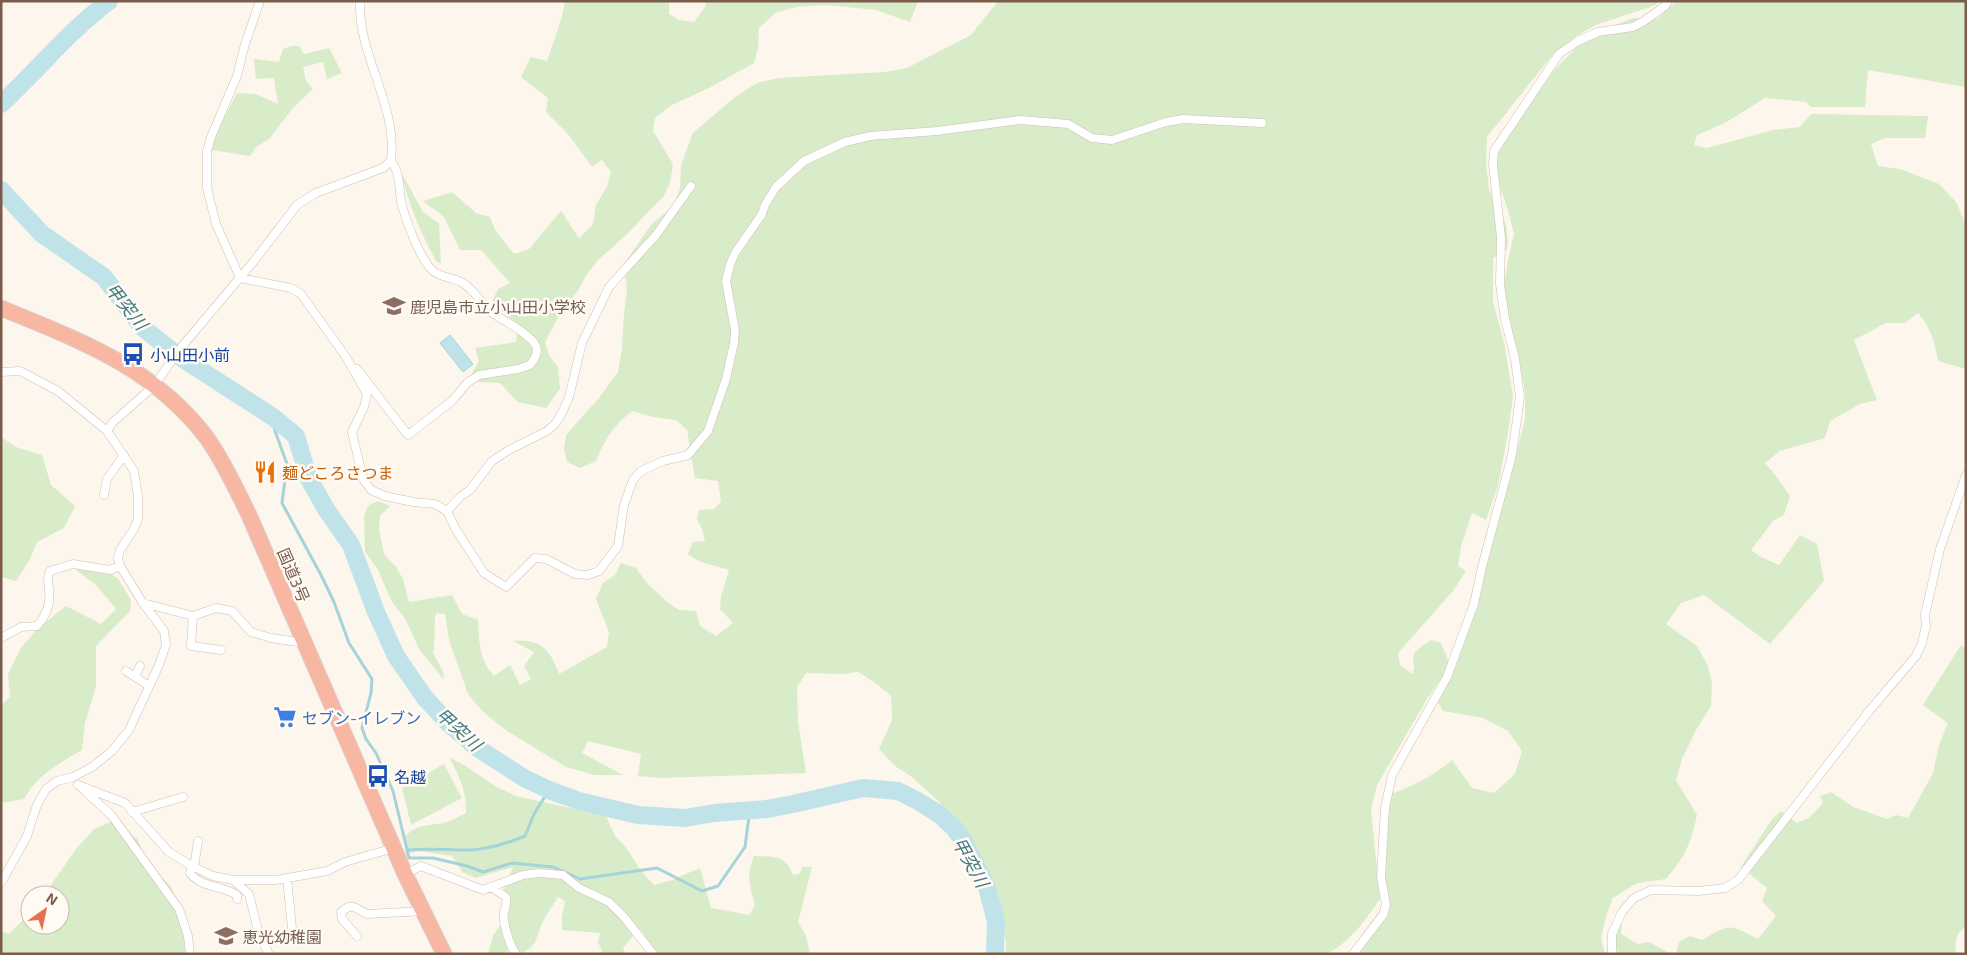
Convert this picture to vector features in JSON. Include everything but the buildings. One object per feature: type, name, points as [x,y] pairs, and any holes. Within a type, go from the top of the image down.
[{"type":"highway","name":"国道3号","points":[[1,308],[86,343],[118,360],[154,386],[187,414],[208,440],[220,458],[249,515],[405,874],[444,954]]},
{"type":"street","points":[[240,278],[216,224],[207,188],[207,151],[237,76],[245,44],[260,1]]},
{"type":"street","points":[[107,431],[113,422],[154,386],[179,350],[240,278],[297,205],[316,193],[383,168],[391,161],[393,150],[390,123],[369,55],[360,14],[360,1]]},
{"type":"street","points":[[1353,954],[1383,915],[1386,905],[1381,877],[1385,808],[1392,775],[1447,677],[1474,604],[1512,455],[1520,397],[1515,359],[1505,319],[1500,284],[1501,238],[1493,164],[1494,151],[1559,54],[1578,41],[1598,32],[1633,27],[1644,22],[1665,6],[1668,1]]},
{"type":"street","points":[[240,278],[291,288],[301,294],[346,357],[367,394],[364,407],[352,432],[363,479],[371,490],[385,496],[413,502],[435,504],[447,511],[455,528],[484,573],[506,587],[535,558],[546,559],[574,574],[588,575],[599,571],[618,546],[624,505],[633,480],[642,471],[663,461],[688,455],[708,431],[726,379],[734,343],[735,330],[726,281],[730,265],[735,253],[762,214],[776,187],[804,161],[845,142],[870,136],[936,132],[1020,120],[1068,124],[1092,138],[1112,140],[1166,122],[1183,119],[1262,122]]},
{"type":"street","points":[[346,357],[352,362],[408,435],[452,401],[467,383],[479,375],[518,369],[530,365],[537,351],[535,345],[513,325],[491,312],[466,285],[455,279],[442,277],[432,270],[419,251],[413,232],[407,222],[397,168],[391,161]]},
{"type":"street","points":[[447,511],[460,496],[470,490],[492,461],[509,450],[547,431],[555,424],[569,397],[582,343],[609,287],[656,235],[691,186]]},
{"type":"street","points":[[1,372],[20,371],[58,391],[107,431],[124,454],[134,471],[138,496],[138,519],[134,529],[120,550],[118,558],[120,566],[143,603],[164,631],[166,645],[129,730],[112,752],[92,767],[73,777],[56,782],[46,789],[37,805],[27,836],[1,883]]},
{"type":"street","points":[[104,495],[107,479],[124,454]]},
{"type":"street","points":[[100,478],[111,471]]},
{"type":"street","points":[[1612,954],[1612,934],[1622,912],[1634,898],[1651,890],[1699,891],[1725,888],[1738,880],[1870,710],[1916,656],[1922,643],[1926,626],[1925,615],[1940,549],[1966,475]]},
{"type":"street","points":[[1,638],[21,627],[37,626],[44,618],[50,592],[47,576],[50,571],[73,564],[110,570],[120,566]]},
{"type":"street","points":[[143,603],[193,616],[216,608],[232,611],[251,632],[270,638],[304,642]]},
{"type":"street","points":[[193,616],[191,646],[221,650]]},
{"type":"street","points":[[134,676],[140,666]]},
{"type":"street","points":[[126,671],[149,686]]},
{"type":"street","points":[[73,777],[78,785],[112,816],[179,909],[188,936],[190,954]]},
{"type":"street","points":[[78,785],[125,804],[169,852],[212,876],[233,880],[266,881],[287,878],[326,871],[345,862],[394,848]]},
{"type":"street","points":[[132,812],[183,797]]},
{"type":"street","points":[[198,841],[190,873],[196,881],[231,891],[237,895],[237,899]]},
{"type":"street","points":[[405,874],[421,866],[483,890],[523,875],[563,875],[579,888],[608,902],[624,917],[653,954]]},
{"type":"street","points":[[287,878],[292,928]]},
{"type":"street","points":[[233,880],[249,894],[259,935],[269,954]]},
{"type":"street","points":[[491,887],[506,897],[508,905],[503,914],[510,947],[516,954]]},
{"type":"street","points":[[358,936],[342,919],[341,912],[348,907],[366,914],[424,911]]},
{"type":"green space","points":[[565,1],[669,1],[669,14],[679,20],[694,22],[705,7],[706,1],[918,1],[910,22],[876,10],[826,5],[797,7],[775,13],[759,28],[758,48],[754,63],[713,86],[670,106],[655,118],[653,131],[673,164],[670,183],[663,197],[625,236],[597,261],[560,314],[545,342],[549,355],[558,367],[560,389],[546,408],[518,402],[500,383],[479,382],[472,373],[479,361],[475,348],[516,342],[518,324],[491,304],[498,289],[510,283],[481,250],[460,250],[444,217],[423,201],[452,192],[476,213],[490,217],[495,230],[514,254],[529,249],[561,211],[579,238],[593,224],[596,205],[607,187],[611,172],[602,160],[592,167],[568,134],[546,112],[548,98],[521,77],[531,57],[547,61],[562,17]]},
{"type":"green space","points":[[998,1],[1659,1],[1656,5],[1596,25],[1573,38],[1554,53],[1487,137],[1486,163],[1489,190],[1506,224],[1508,242],[1507,250],[1493,258],[1493,302],[1504,342],[1513,396],[1498,486],[1486,520],[1472,513],[1461,546],[1458,566],[1466,571],[1453,591],[1398,653],[1400,665],[1412,674],[1414,655],[1431,640],[1441,643],[1450,665],[1427,699],[1377,785],[1371,810],[1380,899],[1351,937],[1327,954],[1006,954],[998,892],[984,862],[938,801],[912,777],[895,766],[879,749],[892,720],[891,696],[858,672],[842,674],[806,673],[797,687],[798,722],[806,773],[660,778],[638,776],[641,754],[588,741],[582,753],[623,775],[594,775],[566,767],[504,729],[482,711],[468,694],[449,640],[445,614],[436,613],[433,653],[443,671],[444,680],[419,649],[406,620],[392,602],[378,570],[365,552],[364,515],[369,505],[378,501],[390,506],[380,516],[379,529],[384,554],[396,567],[403,579],[409,602],[452,595],[462,614],[478,620],[481,650],[489,670],[494,676],[510,665],[520,685],[531,679],[524,666],[534,652],[513,641],[531,642],[543,647],[552,658],[559,674],[607,647],[609,632],[596,599],[603,583],[615,575],[621,563],[636,568],[646,582],[667,602],[679,610],[696,611],[700,626],[716,636],[733,623],[720,609],[721,596],[729,570],[698,561],[688,554],[693,542],[705,541],[697,519],[699,510],[714,509],[721,502],[718,481],[695,478],[687,430],[676,420],[653,417],[632,411],[610,433],[596,461],[580,468],[567,462],[564,449],[566,435],[599,398],[618,372],[627,289],[624,264],[651,225],[674,205],[680,188],[681,165],[693,133],[735,97],[757,83],[779,78],[885,72],[907,68],[971,35]]},
{"type":"green space","points":[[1676,1],[1966,1],[1966,87],[1868,70],[1865,107],[1811,107],[1806,102],[1765,98],[1725,123],[1697,135],[1694,145],[1707,148],[1773,130],[1800,127],[1811,114],[1928,116],[1925,138],[1885,138],[1871,144],[1878,166],[1900,169],[1939,184],[1956,202],[1966,225],[1966,369],[1938,361],[1926,323],[1918,313],[1905,323],[1886,323],[1854,340],[1877,400],[1860,404],[1830,421],[1825,438],[1780,451],[1765,463],[1790,496],[1784,515],[1773,521],[1751,550],[1779,565],[1800,535],[1817,544],[1824,581],[1770,644],[1704,595],[1681,603],[1666,624],[1697,646],[1708,666],[1712,684],[1711,706],[1696,730],[1682,759],[1676,780],[1697,815],[1686,849],[1678,864],[1666,879],[1637,883],[1613,898],[1606,916],[1601,939],[1605,954],[1352,954],[1358,940],[1383,906],[1383,861],[1387,795],[1421,781],[1452,760],[1472,788],[1494,793],[1515,774],[1522,751],[1508,731],[1483,718],[1443,711],[1435,697],[1456,667],[1454,651],[1469,604],[1486,533],[1509,483],[1525,419],[1525,391],[1519,360],[1500,312],[1514,234],[1498,182],[1496,139],[1513,116],[1537,94],[1555,69],[1576,48],[1612,26],[1633,18],[1657,19]]},
{"type":"green space","points":[[299,46],[304,54],[329,48],[342,73],[327,79],[323,62],[303,67],[306,81],[313,89],[293,108],[269,139],[256,147],[250,156],[212,150],[217,132],[237,93],[256,94],[278,104],[274,78],[256,79],[254,59],[279,62],[283,49]]},
{"type":"green space","points":[[401,172],[423,212],[439,223],[441,264],[436,261],[420,229],[411,207]]},
{"type":"green space","points":[[1,437],[16,447],[42,455],[51,485],[75,506],[64,528],[37,542],[29,561],[16,581],[1,577]]},
{"type":"green space","points":[[75,569],[103,570],[118,578],[131,600],[130,611],[96,646],[96,686],[85,723],[82,750],[57,765],[42,777],[35,783],[24,799],[1,803],[1,705],[10,697],[8,674],[21,648],[37,629],[66,606],[101,624],[116,609],[96,585]]},
{"type":"green space","points":[[1961,645],[1966,649],[1966,927],[1958,935],[1956,954],[1676,954],[1679,942],[1690,936],[1702,940],[1725,928],[1741,930],[1758,939],[1776,916],[1762,901],[1767,888],[1741,867],[1772,819],[1781,811],[1797,823],[1809,818],[1823,803],[1820,796],[1831,792],[1853,807],[1887,819],[1896,815],[1908,818],[1933,773],[1939,745],[1948,723],[1923,705]]},
{"type":"green space","points":[[449,757],[495,786],[516,796],[606,816],[615,836],[625,846],[642,872],[654,885],[672,880],[700,868],[711,908],[750,915],[755,904],[749,880],[754,856],[778,858],[786,863],[793,875],[799,874],[803,867],[812,867],[798,922],[806,936],[810,954],[657,954],[641,930],[623,948],[625,954],[603,954],[598,942],[600,933],[562,930],[565,901],[558,897],[543,922],[535,943],[530,948],[520,954],[509,947],[506,954],[488,954],[493,936],[502,922],[502,894],[513,867],[475,878],[462,872],[452,856],[420,851],[406,854],[404,839],[416,828],[446,822],[466,813],[462,784]]},
{"type":"green space","points":[[444,764],[462,798],[411,825],[402,788]]},
{"type":"green space","points":[[116,820],[138,840],[146,861],[171,887],[184,919],[185,954],[1,954],[1,931],[9,934],[20,923],[20,935],[70,935],[70,885],[51,885],[76,849],[94,829]]},
{"type":"green space","points":[[1616,917],[1622,922],[1621,934],[1638,944],[1649,942],[1671,954],[1618,954],[1615,942]]},
{"type":"water","points":[[450,335],[473,364],[463,372],[440,343]]},
{"type":"waterway","name":"甲突川","points":[[1,104],[80,25],[109,1]]},
{"type":"waterway","name":"甲突川","points":[[1,190],[42,234],[104,277],[143,328],[180,357],[273,417],[296,436],[309,479],[326,509],[351,545],[376,612],[396,656],[425,698],[449,724],[476,747],[524,778],[549,790],[579,801],[638,815],[685,818],[714,813],[767,809],[863,788],[898,791],[940,815],[954,828],[963,840],[987,887],[996,922],[995,954]]},
{"type":"waterway","points":[[273,417],[275,431],[287,464],[282,503],[334,602],[349,643],[372,679],[371,693],[362,728],[366,739],[376,753],[393,791],[409,858],[433,858],[483,872],[512,863],[553,867],[580,879],[657,868],[702,891],[718,886],[745,847],[750,809]]},
{"type":"waterway","points":[[408,850],[482,849],[504,844],[525,836],[534,814],[549,790]]},
{"type":"place","name":"鹿児島市立小山田小学校","points":[[394,306]]},
{"type":"place","name":"小山田小前","points":[[133,354]]},
{"type":"place","name":"麺どころさつま","points":[[265,472]]},
{"type":"place","name":"セブン-イレブン","points":[[285,717]]},
{"type":"place","name":"名越","points":[[378,776]]},
{"type":"place","name":"恵光幼稚園","points":[[226,936]]}]
